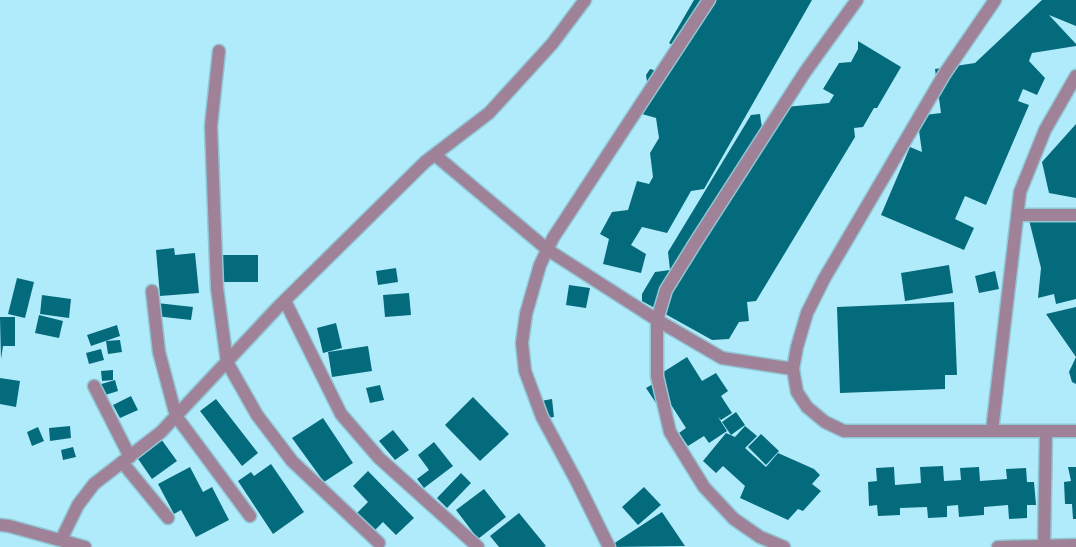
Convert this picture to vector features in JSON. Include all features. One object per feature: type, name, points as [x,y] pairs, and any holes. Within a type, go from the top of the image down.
[{"type":"street","points":[[61,540],[78,505],[94,484],[161,432],[284,301],[425,162],[489,113],[552,44],[585,0]]},
{"type":"street","points":[[608,547],[577,482],[542,417],[525,371],[522,343],[526,314],[540,265],[553,238],[709,0]]},
{"type":"street","points":[[784,547],[760,537],[734,519],[704,488],[670,432],[657,376],[657,320],[666,290],[696,240],[805,72],[857,0]]},
{"type":"street","points":[[996,0],[945,73],[824,279],[807,313],[797,347],[793,369],[797,392],[807,407],[825,422],[844,431],[1076,431]]},
{"type":"street","points":[[219,51],[211,126],[216,288],[227,362],[256,415],[292,461],[379,543]]},
{"type":"street","points":[[992,431],[1020,192],[1045,130],[1076,76]]},
{"type":"street","points":[[435,155],[548,250],[657,320],[722,358],[793,369]]},
{"type":"street","points":[[1018,215],[1076,215]]},
{"type":"street","points":[[152,291],[159,352],[176,416],[250,516]]},
{"type":"street","points":[[284,301],[342,414],[379,458],[478,547]]},
{"type":"street","points":[[94,386],[126,459],[168,518]]},
{"type":"street","points":[[1044,546],[1046,431]]},
{"type":"street","points":[[0,525],[86,547]]},
{"type":"street","points":[[998,547],[1076,545]]},
{"type":"building","points":[[694,0],[812,0],[704,189],[691,191],[667,233],[642,227],[631,245],[646,254],[641,273],[603,264],[609,239],[600,234],[612,212],[628,210],[637,181],[649,184],[653,177],[650,153],[659,138],[656,118],[642,114],[650,101],[646,75],[650,69],[664,73],[678,48],[669,43]]},
{"type":"building","points":[[1042,0],[1076,0],[1076,26],[1049,15],[1076,46],[1032,53],[1029,61],[1045,78],[1037,95],[1023,89],[1018,101],[1029,105],[986,205],[965,196],[955,219],[974,228],[964,250],[881,215],[910,147],[922,152],[917,116],[941,113],[935,69],[975,63]]},
{"type":"building","points":[[858,41],[901,67],[877,108],[874,108],[863,127],[854,128],[855,137],[756,301],[747,302],[749,321],[739,322],[729,339],[712,340],[642,301],[642,294],[655,272],[670,270],[668,252],[751,115],[760,114],[762,128],[774,108],[829,103],[834,95],[823,89],[839,63],[851,62],[858,49]]},
{"type":"building","points":[[1076,124],[1076,198],[1049,193],[1042,162]]},
{"type":"building","points":[[1029,220],[1076,221],[1076,299],[1056,304],[1054,294],[1038,298],[1041,268]]},
{"type":"building","points":[[174,248],[175,255],[195,253],[199,293],[160,296],[156,250]]},
{"type":"building","points":[[223,255],[258,255],[258,282],[223,282]]},
{"type":"building","points":[[949,265],[953,293],[905,301],[901,273]]},
{"type":"building","points":[[396,268],[398,282],[378,285],[376,271]]},
{"type":"building","points":[[995,271],[999,289],[979,293],[975,276]]},
{"type":"building","points":[[17,278],[34,282],[25,318],[8,314]]},
{"type":"building","points":[[569,285],[590,288],[586,308],[566,305]]},
{"type":"building","points":[[409,293],[411,315],[385,317],[383,295]]},
{"type":"building","points":[[42,295],[71,299],[69,318],[40,314]]},
{"type":"building","points":[[954,302],[957,375],[945,375],[945,389],[840,393],[837,307]]},
{"type":"building","points":[[157,303],[193,307],[191,320],[155,316]]},
{"type":"building","points":[[1076,307],[1076,357],[1046,314]]},
{"type":"building","points":[[39,315],[63,321],[59,338],[35,333]]},
{"type":"building","points":[[0,317],[15,317],[15,346],[3,346],[1,359]]},
{"type":"building","points":[[336,323],[342,348],[323,353],[317,328]]},
{"type":"building","points":[[117,325],[120,336],[91,346],[87,335]]},
{"type":"building","points":[[120,340],[122,352],[108,354],[106,341]]},
{"type":"building","points":[[368,346],[372,371],[332,377],[328,352]]},
{"type":"building","points":[[101,349],[104,360],[89,364],[86,353]]},
{"type":"building","points":[[687,357],[702,381],[716,373],[728,391],[721,396],[732,413],[721,420],[718,417],[727,431],[709,443],[704,436],[688,446],[679,433],[686,428],[666,397],[656,403],[646,388],[660,380],[657,376]]},
{"type":"building","points":[[1076,357],[1076,384],[1072,382],[1069,372]]},
{"type":"building","points":[[113,370],[113,380],[102,381],[101,371]]},
{"type":"building","points":[[0,378],[20,381],[16,407],[0,404]]},
{"type":"building","points":[[115,380],[118,391],[102,396],[98,385]]},
{"type":"building","points":[[380,385],[384,400],[370,403],[366,388]]},
{"type":"building","points":[[131,396],[138,410],[120,418],[113,405]]},
{"type":"building","points":[[473,397],[509,434],[480,461],[445,425]]},
{"type":"building","points":[[216,399],[258,453],[242,466],[200,411]]},
{"type":"building","points":[[552,399],[554,417],[538,419],[535,402]]},
{"type":"building","points":[[736,412],[745,425],[731,435],[722,422]]},
{"type":"building","points":[[323,418],[353,463],[324,482],[292,438]]},
{"type":"building","points":[[70,426],[71,438],[50,441],[49,428]]},
{"type":"building","points":[[745,426],[757,436],[745,448],[766,467],[778,453],[814,469],[820,475],[812,484],[821,491],[803,511],[798,509],[788,520],[740,498],[745,486],[723,466],[716,473],[703,461],[726,433],[735,437]]},
{"type":"building","points":[[38,427],[44,441],[32,446],[27,432]]},
{"type":"building","points":[[393,430],[409,450],[395,460],[379,441]]},
{"type":"building","points":[[761,434],[779,451],[766,465],[748,447]]},
{"type":"building","points":[[161,439],[177,461],[152,479],[136,456]]},
{"type":"building","points":[[434,442],[453,466],[424,488],[417,479],[429,470],[418,455]]},
{"type":"building","points":[[73,447],[76,457],[63,460],[61,450]]},
{"type":"building","points":[[271,464],[304,512],[273,534],[238,481],[251,472],[254,476]]},
{"type":"building","points":[[943,466],[944,481],[961,480],[960,468],[979,467],[980,481],[1007,479],[1006,469],[1026,468],[1027,482],[1034,482],[1036,505],[1027,505],[1027,518],[1009,519],[1008,505],[984,507],[984,515],[959,517],[958,505],[947,506],[947,517],[928,518],[927,507],[900,508],[900,515],[878,516],[877,505],[869,506],[868,482],[877,481],[876,468],[894,467],[895,485],[921,483],[920,467]]},
{"type":"building","points":[[190,467],[203,492],[212,487],[229,520],[196,537],[181,510],[174,514],[158,484]]},
{"type":"building","points":[[1068,467],[1076,467],[1076,519],[1073,519],[1072,504],[1065,504],[1064,482],[1071,481]]},
{"type":"building","points":[[368,471],[414,518],[396,535],[383,522],[373,532],[356,514],[368,502],[353,486]]},
{"type":"building","points":[[461,473],[471,483],[447,508],[437,498]]},
{"type":"building","points":[[644,487],[661,505],[638,525],[622,507]]},
{"type":"building","points":[[484,489],[506,517],[478,539],[456,510]]},
{"type":"building","points":[[662,512],[685,546],[610,546]]},
{"type":"building","points":[[519,513],[546,546],[499,547],[490,536]]}]
